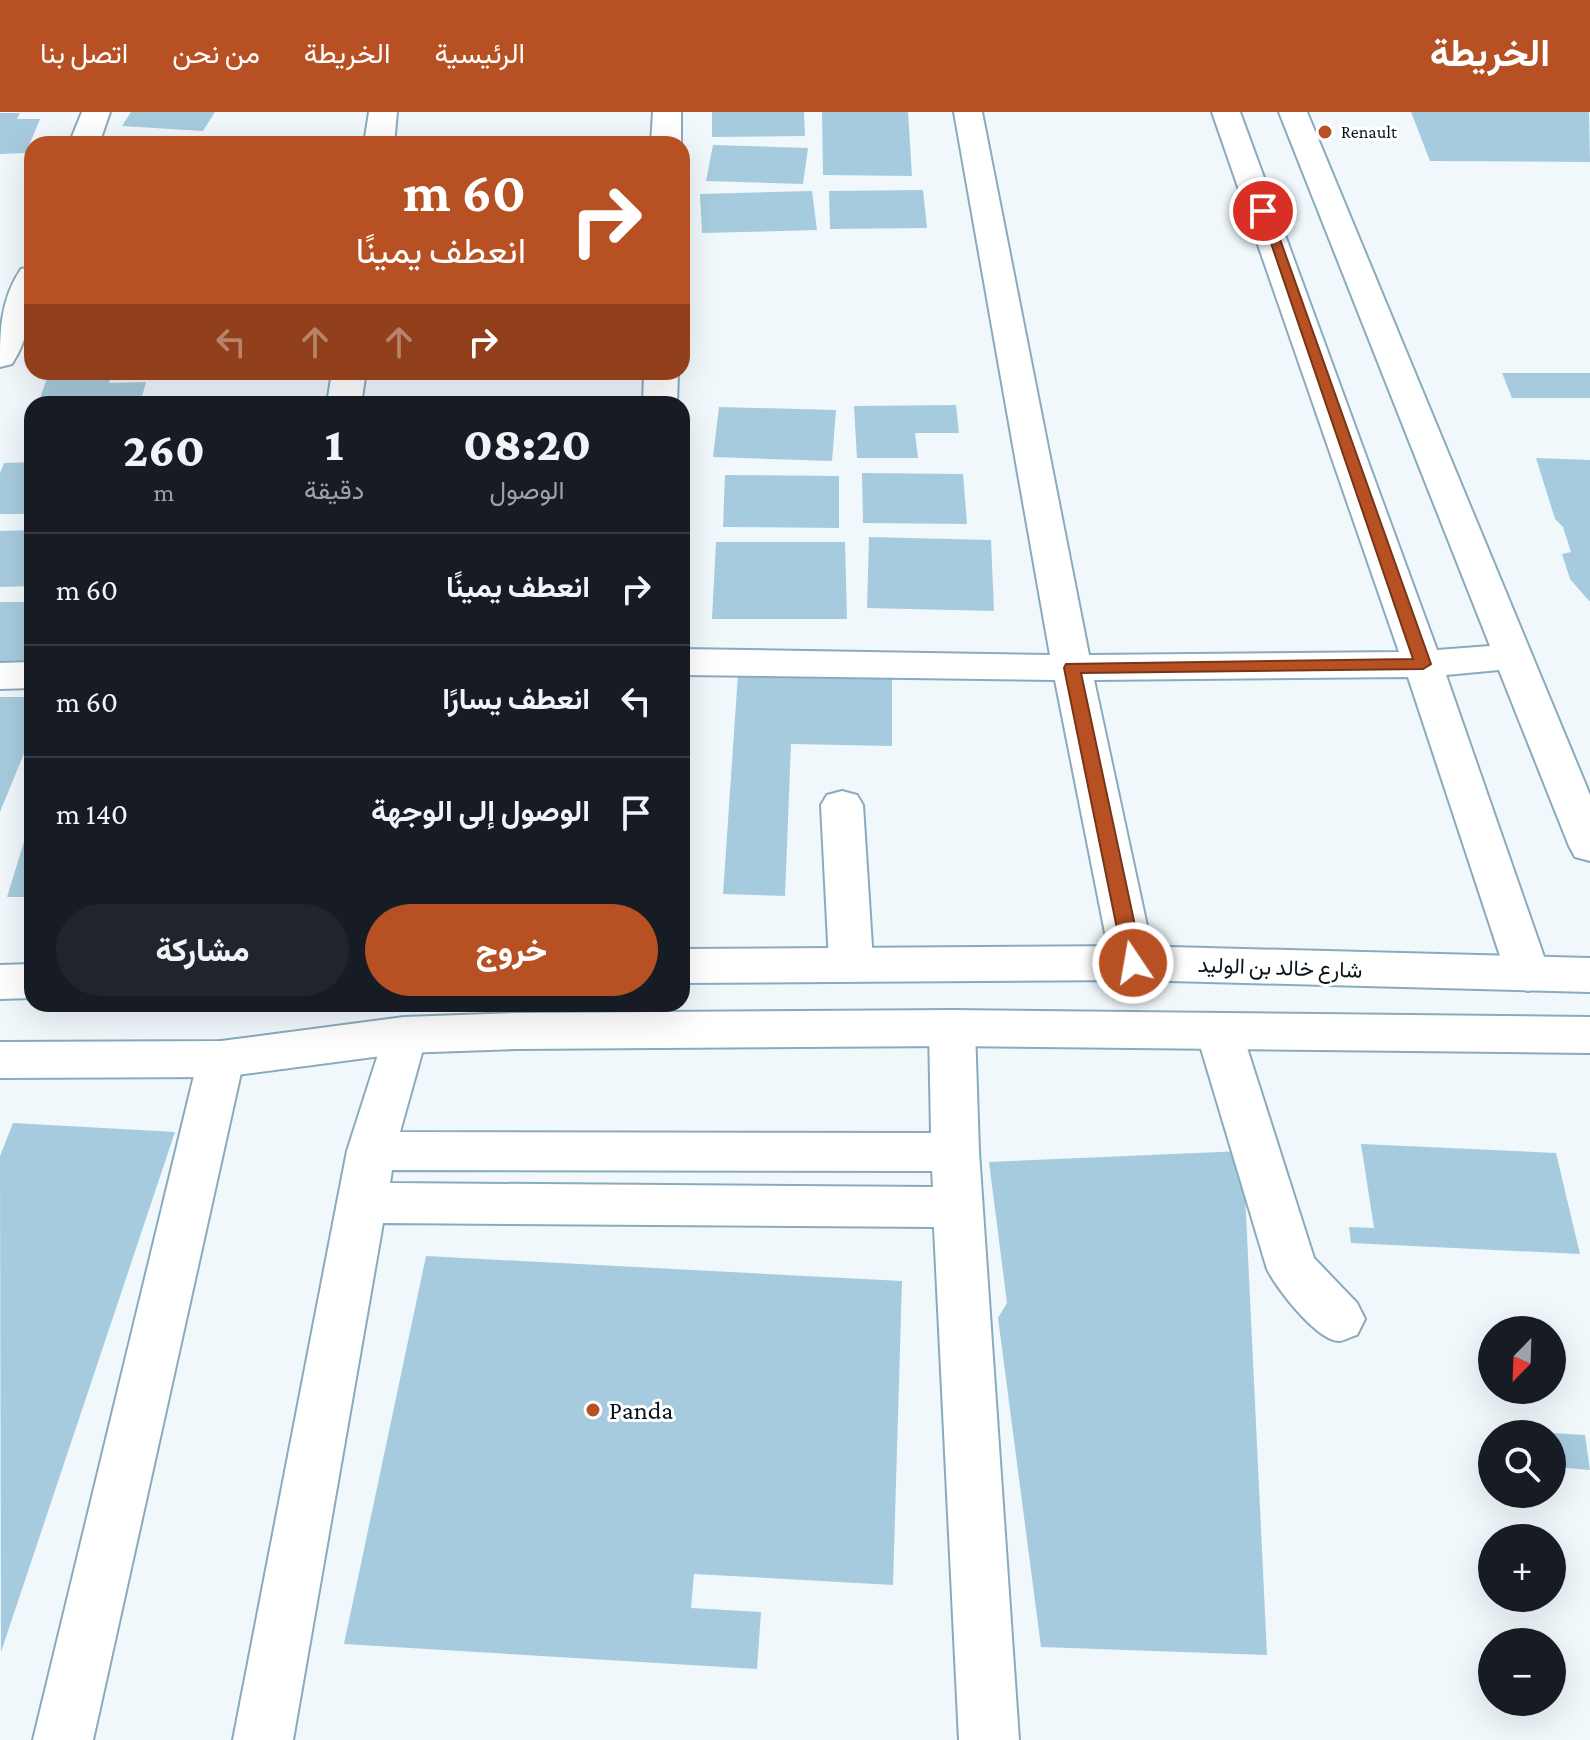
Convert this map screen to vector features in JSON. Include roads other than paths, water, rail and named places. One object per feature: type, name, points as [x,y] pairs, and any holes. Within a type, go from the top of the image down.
[{"type":"street","points":[[87,136],[96,112]]},
{"type":"street","points":[[380,136],[383,112]]},
{"type":"street","points":[[666,136],[667,112]]},
{"type":"street","points":[[968,112],[1072,668],[1133,963]]},
{"type":"street","points":[[1226,112],[1423,664],[1528,974]]},
{"type":"street","points":[[1293,112],[1590,846]]},
{"type":"street","points":[[0,357],[24,296]]},
{"type":"street","points":[[690,662],[1072,668],[1423,664],[1513,656]]},
{"type":"street","points":[[0,676],[24,675]]},
{"type":"street","points":[[842,805],[851,962]]},
{"type":"street","name":"شارع خالد بن الوليد","points":[[690,966],[851,962],[1133,963],[1590,975]]},
{"type":"street","points":[[0,982],[24,981]]},
{"type":"street","points":[[952,1028],[955,1152],[989,1740]]},
{"type":"street","points":[[0,1060],[221,1059],[404,1035],[533,1030],[952,1028],[1590,1036]]},
{"type":"street","points":[[1219,1032],[1292,1269],[1339,1319]]},
{"type":"street","points":[[263,1740],[371,1151],[404,1035]]},
{"type":"street","points":[[63,1740],[221,1059]]},
{"type":"street","points":[[371,1151],[955,1152]]},
{"type":"street","points":[[361,1203],[958,1207]]},
{"type":"place","name":"Renault","points":[[1325,132]]},
{"type":"place","name":"Panda","points":[[593,1410]]}]
